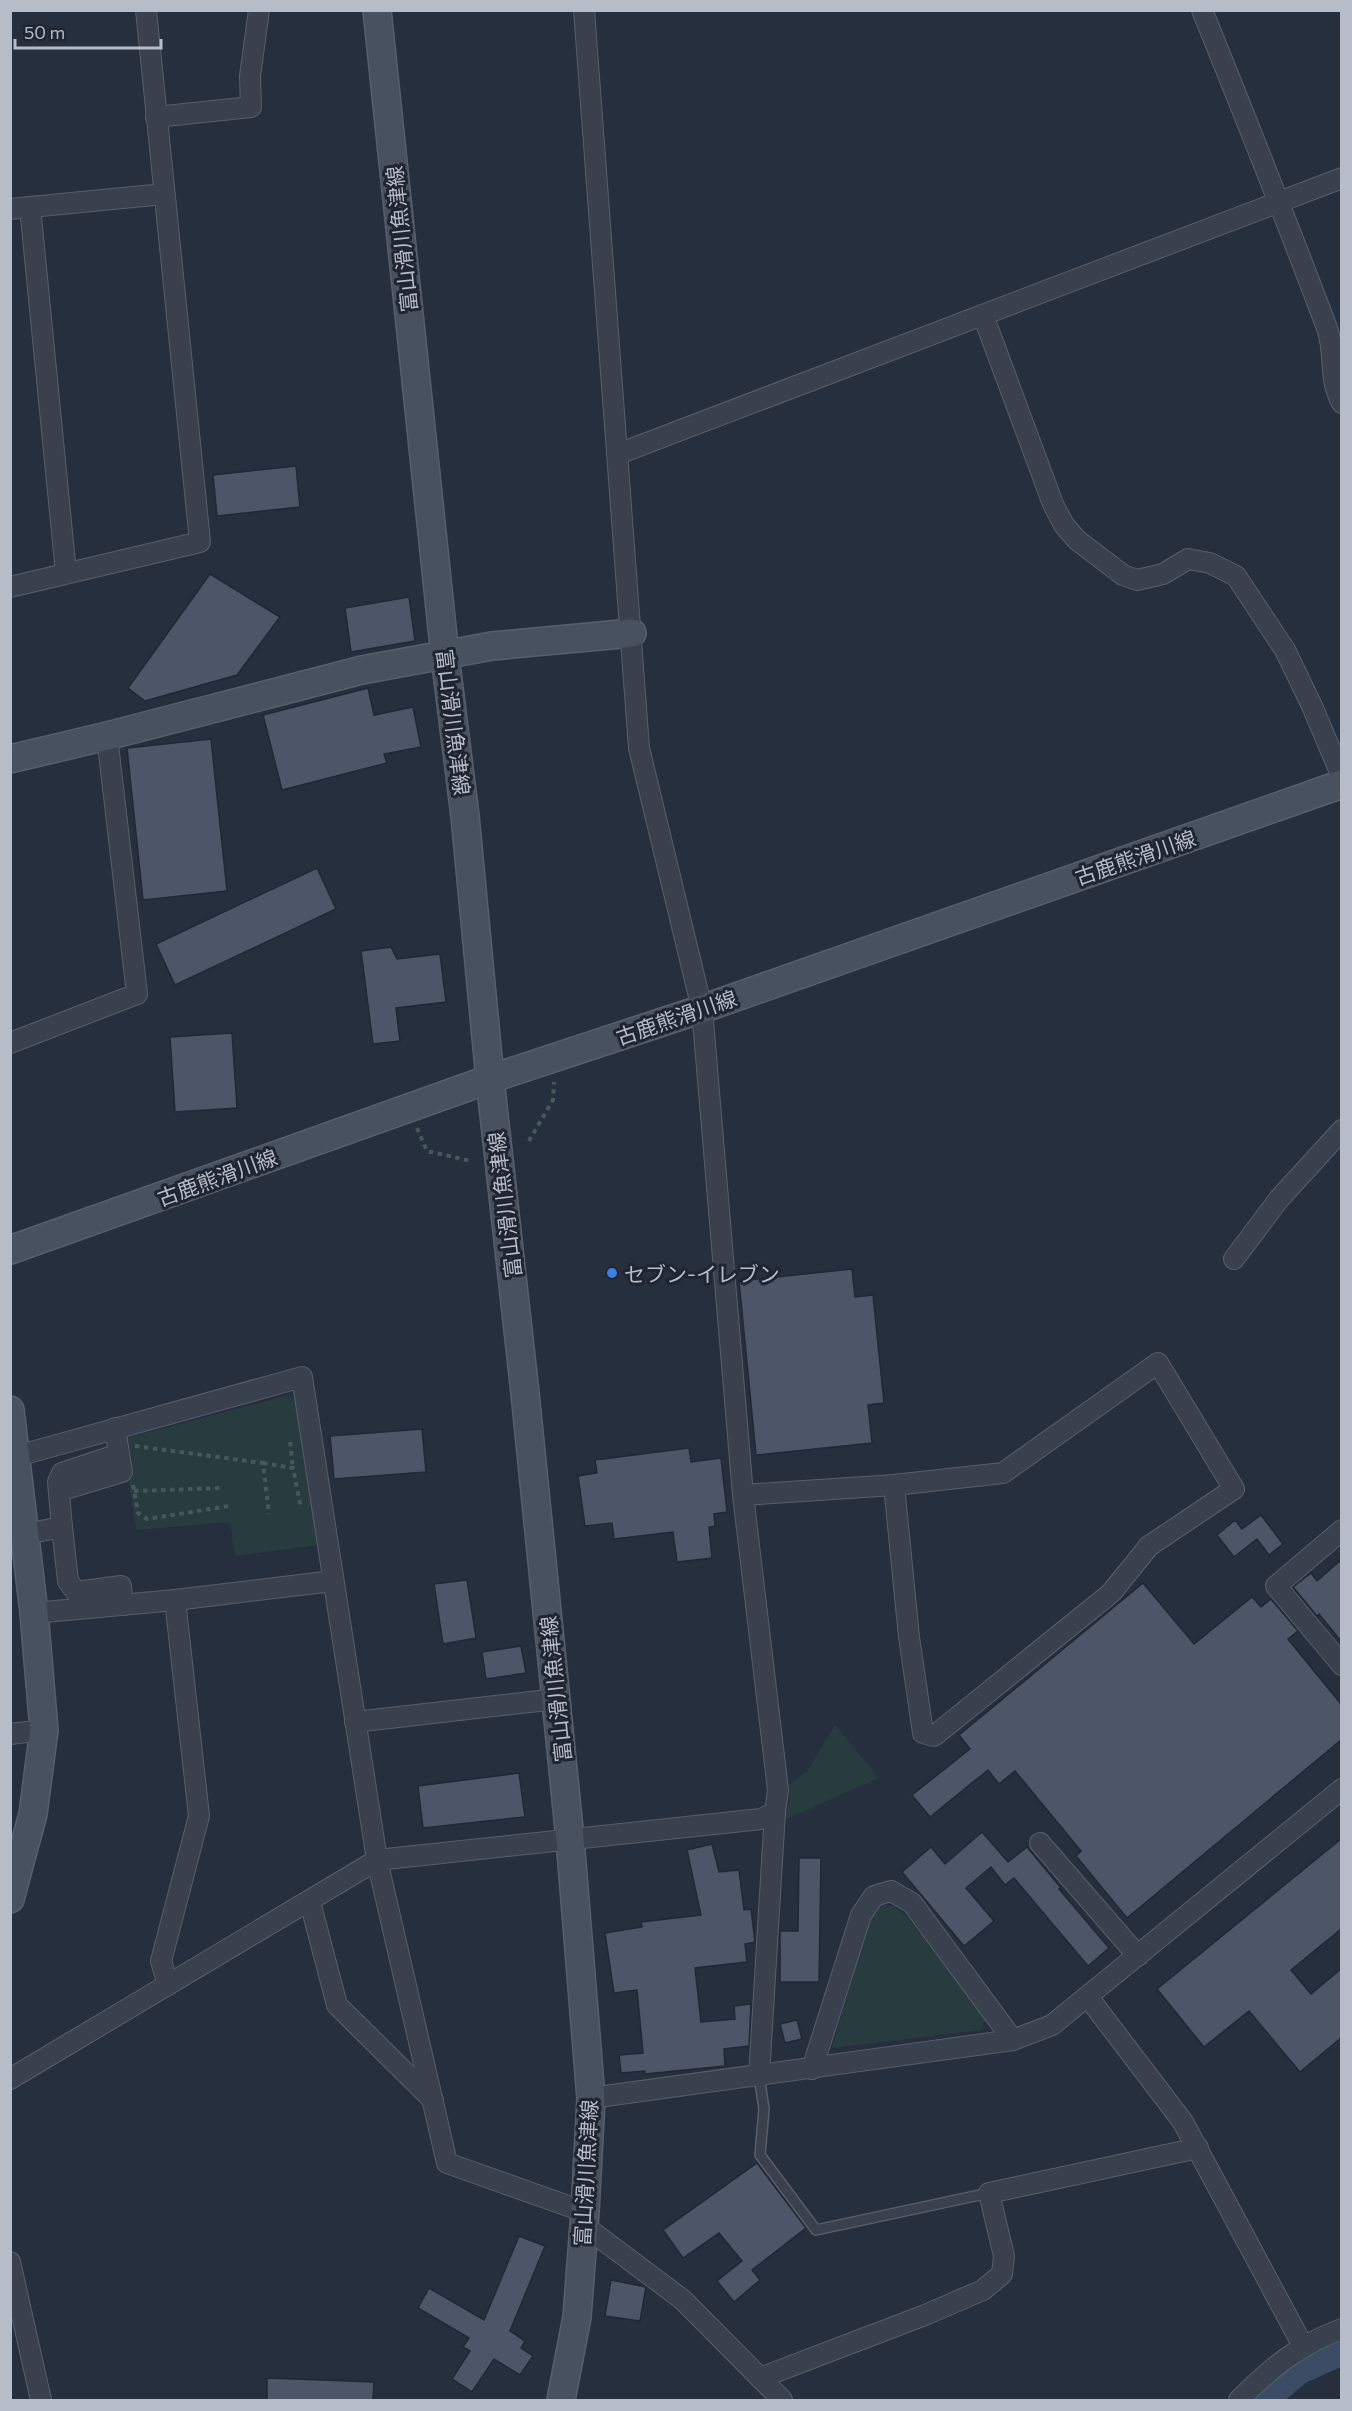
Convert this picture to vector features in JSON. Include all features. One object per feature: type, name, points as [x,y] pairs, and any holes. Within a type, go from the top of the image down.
[{"type":"main road","name":"富山滑川魚津線","points":[[377,10],[525,1393],[570,1839],[591,2098],[577,2318],[561,2400]]},
{"type":"main road","points":[[10,759],[363,670],[492,646],[632,633]]},
{"type":"main road","name":"古鹿熊滑川線","points":[[10,1250],[490,1079],[702,1009],[1341,784]]},
{"type":"main road","points":[[10,1410],[13,1457],[34,1613],[44,1730],[33,1814],[10,1899]]},
{"type":"street","points":[[10,587],[200,542],[146,10]]},
{"type":"street","points":[[156,117],[251,108],[250,76],[259,10]]},
{"type":"street","points":[[584,10],[639,748],[702,1009],[743,1495],[778,1790],[759,2076]]},
{"type":"street","points":[[1202,10],[1280,202],[1330,335],[1335,391],[1341,403]]},
{"type":"street","points":[[618,454],[1341,178]]},
{"type":"street","points":[[66,573],[20,208],[164,194]]},
{"type":"street","points":[[983,315],[1053,504],[1064,525],[1077,540],[1095,554],[1123,575],[1137,580],[1162,574],[1188,559],[1210,563],[1236,576],[1285,650],[1312,706],[1341,777]]},
{"type":"street","points":[[10,1042],[137,994],[107,736]]},
{"type":"street","points":[[1234,1259],[1279,1199],[1341,1130]]},
{"type":"street","points":[[743,1495],[894,1485],[1003,1473],[1158,1363],[1234,1489],[1149,1546],[1111,1593],[934,1736],[923,1733],[909,1637],[894,1485]]},
{"type":"street","points":[[13,1457],[302,1377],[377,1860],[447,2163],[584,2218],[683,2300],[782,2400]]},
{"type":"street","points":[[123,1426],[129,1469],[62,1473],[58,1482],[68,1581],[76,1592],[121,1586],[123,1605]]},
{"type":"street","points":[[25,1534],[62,1527]]},
{"type":"street","points":[[1341,1530],[1276,1586],[1341,1665]]},
{"type":"street","points":[[34,1613],[176,1600],[333,1581]]},
{"type":"street","points":[[168,1986],[161,1962],[199,1816],[176,1600]]},
{"type":"street","points":[[355,1722],[556,1699]]},
{"type":"street","points":[[10,1734],[44,1730]]},
{"type":"street","points":[[591,2098],[812,2070],[1013,2040],[1052,2025],[1341,1789]]},
{"type":"street","points":[[10,2079],[377,1860],[761,1820],[775,1812]]},
{"type":"street","points":[[1040,1843],[1138,1956]]},
{"type":"street","points":[[812,2070],[861,1915],[874,1896],[891,1891],[912,1903],[1013,2040]]},
{"type":"street","points":[[310,1902],[337,2005],[433,2100]]},
{"type":"street","points":[[1088,1997],[1184,2122],[1303,2346]]},
{"type":"street","points":[[760,2378],[926,2315],[983,2289],[1002,2274],[1004,2256],[989,2193],[1198,2148]]},
{"type":"street","points":[[10,2262],[41,2400]]},
{"type":"street","points":[[1239,2400],[1270,2368],[1303,2346],[1341,2329]]},
{"type":"lane","points":[[759,2076],[764,2109],[760,2155],[816,2230],[989,2193]]},
{"type":"path","points":[[529,1141],[552,1100],[554,1082]]},
{"type":"path","points":[[415,1125],[427,1151],[471,1161]]},
{"type":"path","points":[[123,1426],[138,1513],[147,1519],[229,1506]]},
{"type":"path","points":[[290,1442],[301,1508]]},
{"type":"path","points":[[129,1469],[263,1463],[293,1468]]},
{"type":"path","points":[[263,1463],[269,1514]]},
{"type":"path","points":[[129,1469],[222,1488]]},
{"type":"green space","points":[[288,1395],[296,1403],[320,1545],[235,1556],[230,1522],[136,1530],[123,1439]]},
{"type":"green space","points":[[835,1725],[879,1778],[782,1821],[790,1802],[789,1785],[807,1771]]},
{"type":"green space","points":[[881,1904],[894,1906],[907,1917],[986,2015],[982,2030],[832,2048],[872,1912]]},
{"type":"building","points":[[296,466],[300,507],[217,516],[213,475]]},
{"type":"building","points":[[210,574],[280,617],[237,675],[145,701],[128,688]]},
{"type":"building","points":[[409,597],[415,641],[351,652],[345,608]]},
{"type":"building","points":[[368,688],[374,715],[413,707],[421,747],[384,754],[387,763],[282,790],[263,715]]},
{"type":"building","points":[[211,739],[227,891],[143,900],[127,748]]},
{"type":"building","points":[[317,868],[336,909],[175,985],[156,944]]},
{"type":"building","points":[[391,947],[397,959],[440,954],[446,1002],[396,1008],[400,1041],[373,1044],[361,951]]},
{"type":"building","points":[[232,1033],[237,1108],[175,1112],[170,1037]]},
{"type":"building","points":[[852,1269],[855,1297],[873,1295],[884,1403],[868,1405],[872,1443],[756,1455],[739,1281]]},
{"type":"building","points":[[422,1429],[426,1472],[334,1479],[330,1436]]},
{"type":"building","points":[[689,1448],[691,1462],[721,1458],[727,1512],[714,1514],[715,1526],[709,1527],[712,1558],[677,1562],[673,1532],[614,1539],[612,1523],[585,1526],[578,1476],[597,1473],[595,1460]]},
{"type":"building","points":[[1261,1515],[1283,1544],[1269,1555],[1257,1539],[1234,1557],[1217,1535],[1235,1520],[1242,1529]]},
{"type":"building","points":[[1341,1560],[1341,1641],[1293,1587],[1311,1573],[1317,1581]]},
{"type":"building","points":[[467,1580],[476,1638],[443,1644],[434,1584]]},
{"type":"building","points":[[1143,1583],[1194,1644],[1252,1597],[1261,1607],[1271,1599],[1298,1631],[1288,1639],[1341,1704],[1341,1740],[1127,1918],[1076,1856],[1081,1851],[1015,1771],[999,1784],[988,1770],[930,1817],[912,1795],[970,1749],[959,1735]]},
{"type":"building","points":[[521,1646],[526,1673],[486,1679],[482,1652]]},
{"type":"building","points":[[519,1773],[525,1817],[423,1828],[418,1786]]},
{"type":"building","points":[[982,1832],[1008,1862],[1027,1847],[1109,1948],[1088,1966],[1014,1878],[1005,1885],[991,1867],[966,1888],[994,1921],[964,1946],[902,1872],[931,1847],[945,1864]]},
{"type":"building","points":[[1341,1839],[1341,1929],[1291,1970],[1311,1994],[1341,1969],[1341,2038],[1300,2072],[1249,2011],[1204,2047],[1157,1989]]},
{"type":"building","points":[[712,1844],[719,1872],[739,1870],[744,1910],[751,1909],[755,1942],[745,1944],[747,1962],[695,1968],[701,2022],[735,2019],[734,2006],[751,2004],[749,2046],[724,2049],[725,2066],[645,2074],[645,2071],[621,2073],[619,2055],[643,2053],[637,1990],[614,1993],[605,1933],[642,1927],[641,1922],[701,1915],[687,1850]]},
{"type":"building","points":[[799,1858],[821,1858],[819,1982],[780,1982],[780,1931],[798,1931]]},
{"type":"building","points":[[797,2020],[802,2039],[785,2043],[780,2024]]},
{"type":"building","points":[[757,2163],[806,2228],[752,2270],[760,2280],[734,2302],[717,2281],[742,2261],[719,2233],[683,2258],[663,2230]]},
{"type":"building","points":[[519,2236],[545,2246],[510,2331],[525,2341],[521,2348],[533,2356],[520,2375],[494,2359],[472,2392],[452,2379],[470,2351],[463,2347],[469,2338],[418,2308],[429,2288],[484,2320]]},
{"type":"building","points":[[611,2280],[646,2287],[640,2321],[605,2316]]},
{"type":"building","points":[[267,2378],[374,2382],[373,2400],[267,2400]]},
{"type":"waterway","points":[[1259,2400],[1297,2368],[1342,2348]]},
{"type":"place","name":"セブン-イレブン","points":[[612,1273]]}]
